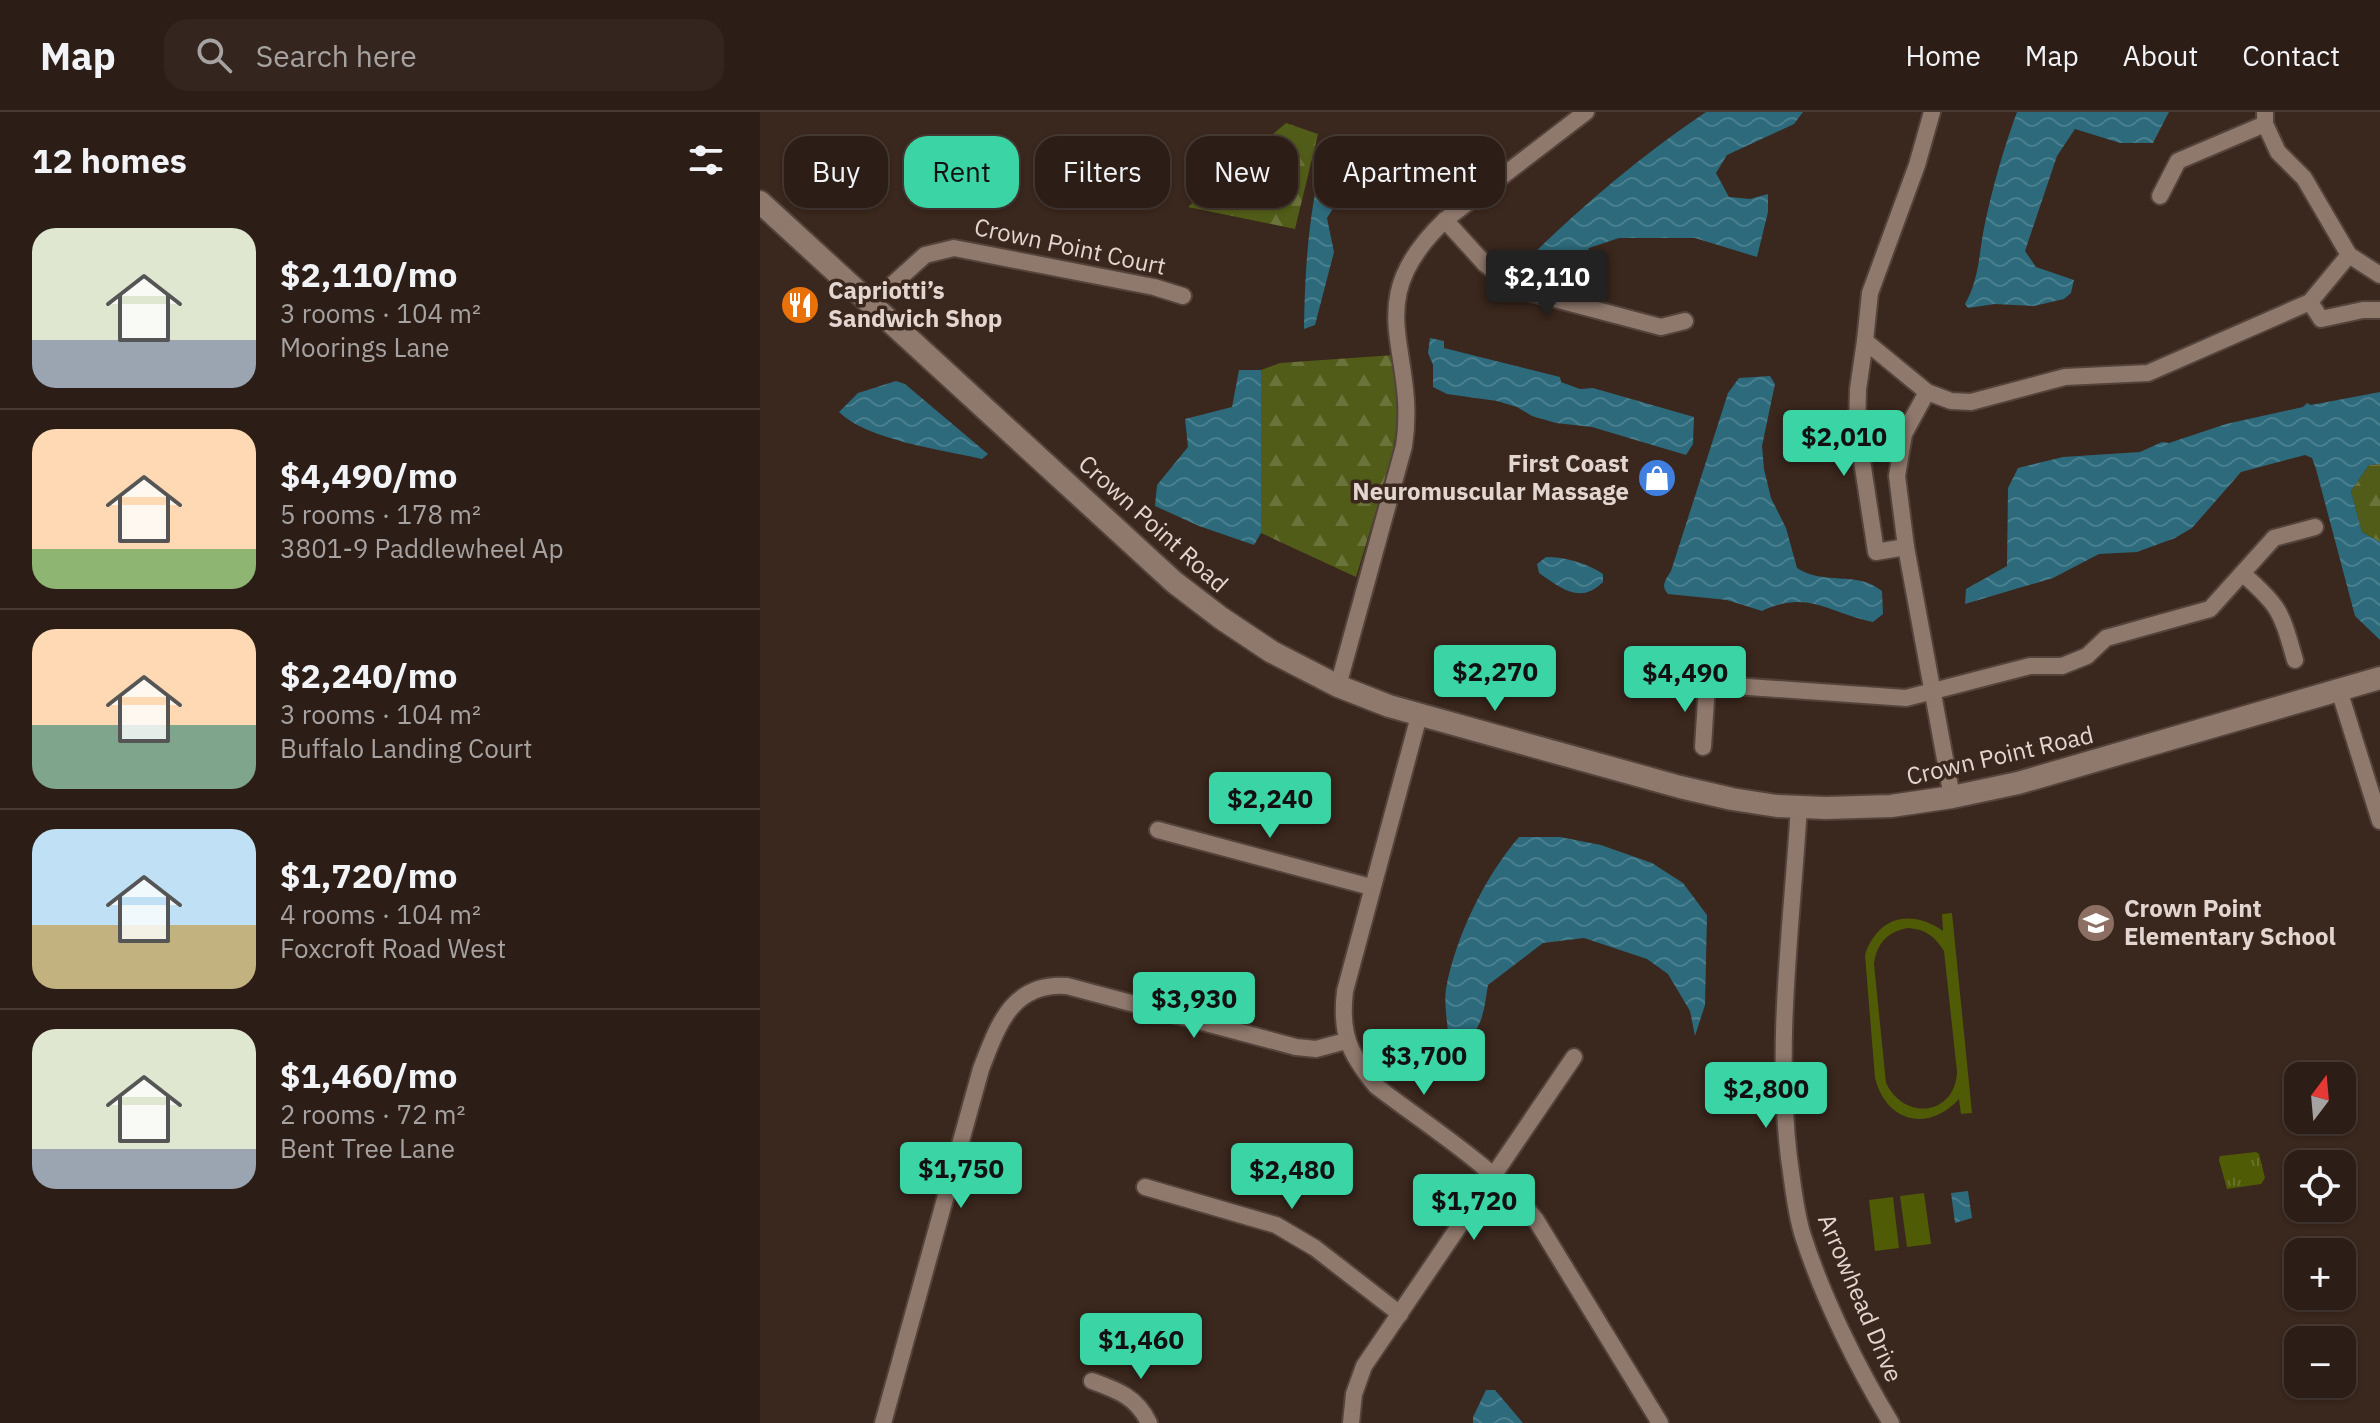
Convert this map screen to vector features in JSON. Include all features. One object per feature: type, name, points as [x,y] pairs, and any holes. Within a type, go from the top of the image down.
[{"type":"street","points":[[1338,686],[1404,446],[1407,395],[1395,336],[1397,296],[1412,257],[1426,237],[1445,220],[1586,112]]},
{"type":"street","points":[[1906,547],[1876,552],[1857,428],[1858,389],[1870,293],[1917,165],[1932,112]]},
{"type":"street","points":[[2160,196],[2178,161],[2265,118],[2278,152],[2304,178],[2349,255],[2380,275]]},
{"type":"street","name":"Crown Point Road","points":[[760,202],[1174,582],[1272,652],[1338,686],[1419,716],[1732,799],[1799,806],[1891,806],[2018,783],[2380,678]]},
{"type":"street","points":[[1445,220],[1485,264],[1508,282],[1532,293],[1661,327],[1685,321]]},
{"type":"street","name":"Crown Point Court","points":[[872,303],[925,255],[954,248],[1154,287],[1183,296]]},
{"type":"street","points":[[1865,341],[1927,392],[1951,401],[1971,402],[2065,377],[2148,373],[2310,302],[2349,255]]},
{"type":"street","points":[[2310,302],[2321,319],[2363,310],[2380,310]]},
{"type":"street","points":[[1927,392],[1904,434],[1897,476],[1931,693],[1952,797]]},
{"type":"street","points":[[1664,681],[1906,698],[2030,666],[2062,666],[2087,656],[2106,638],[2210,609],[2274,538],[2315,527]]},
{"type":"street","points":[[2243,574],[2271,598],[2281,612],[2295,660]]},
{"type":"street","points":[[1703,747],[1707,684]]},
{"type":"street","points":[[2339,690],[2379,818]]},
{"type":"street","points":[[1419,716],[1345,991],[1342,1015],[1346,1041],[1360,1067],[1376,1086],[1521,1201],[1536,1220],[1660,1423]]},
{"type":"street","name":"Arrowhead Drive","points":[[1799,806],[1783,1026],[1783,1105],[1794,1196],[1803,1235],[1826,1293],[1891,1423]]},
{"type":"street","points":[[1158,830],[1371,887]]},
{"type":"street","points":[[883,1423],[981,1069],[1010,1008],[1032,989],[1049,985],[1067,986],[1296,1047],[1316,1049],[1346,1041]]},
{"type":"street","points":[[1351,1423],[1354,1394],[1364,1366],[1574,1057]]},
{"type":"street","points":[[1145,1187],[1276,1225],[1315,1248],[1400,1314]]},
{"type":"street","points":[[1092,1381],[1135,1401],[1149,1423]]},
{"type":"green space","points":[[1286,123],[1318,134],[1314,136],[1314,151],[1295,229],[1193,208],[1298,208],[1298,136],[1271,136]]},
{"type":"green space","points":[[1394,355],[1400,407],[1391,462],[1356,577],[1261,533],[1261,370],[1280,363]]},
{"type":"green space","points":[[2380,464],[2380,542],[2362,532],[2351,491],[2369,465]]},
{"type":"green space","points":[[1952,913],[1972,1113],[1961,1114],[1959,1099],[1934,1116],[1910,1118],[1888,1105],[1875,1078],[1865,955],[1878,932],[1896,920],[1919,920],[1943,931],[1942,914]],"holes":[[[1908,928],[1929,935],[1944,951],[1957,1072],[1948,1098],[1928,1108],[1904,1104],[1886,1083],[1874,964],[1881,944],[1889,936]]]},
{"type":"green space","points":[[2256,1152],[2265,1178],[2261,1184],[2227,1189],[2220,1156]]},
{"type":"green space","points":[[1924,1193],[1931,1244],[1907,1247],[1900,1196]]},
{"type":"green space","points":[[1893,1197],[1899,1248],[1875,1251],[1869,1200]]},
{"type":"water","points":[[1706,112],[1803,112],[1794,124],[1727,155],[1716,173],[1729,197],[1750,199],[1768,194],[1768,212],[1757,257],[1695,238],[1619,238],[1589,248],[1576,279],[1548,275],[1534,267],[1530,257],[1572,218],[1615,180]]},
{"type":"water","points":[[2017,112],[2169,112],[2153,143],[2120,143],[2075,129],[2057,156],[2025,251],[2036,267],[2074,280],[2071,293],[2064,299],[2034,306],[1995,304],[1968,308],[1965,304],[1975,278],[1990,202]]},
{"type":"water","points":[[1314,200],[1314,208],[1333,208],[1327,218],[1334,252],[1315,325],[1304,329],[1305,281]]},
{"type":"water","points":[[1430,338],[1444,341],[1444,348],[1560,377],[1561,382],[1580,389],[1593,388],[1694,417],[1693,444],[1686,455],[1592,427],[1556,423],[1497,401],[1447,394],[1433,387],[1433,365],[1428,353]]},
{"type":"water","points":[[1239,370],[1261,370],[1261,533],[1254,545],[1199,526],[1155,506],[1157,485],[1188,447],[1185,419],[1232,407]]},
{"type":"water","points":[[1770,376],[1775,384],[1762,446],[1764,469],[1771,498],[1786,528],[1797,568],[1818,576],[1862,581],[1882,591],[1883,614],[1873,622],[1805,602],[1792,602],[1762,611],[1727,600],[1668,594],[1664,588],[1728,393],[1739,378]]},
{"type":"water","points":[[896,381],[905,384],[988,454],[982,459],[906,443],[868,430],[839,412],[858,393]]},
{"type":"water","points":[[2380,392],[2380,464],[2369,465],[2351,491],[2362,532],[2380,542],[2380,640],[2355,616],[2316,469],[2312,458],[2305,455],[2241,472],[2192,528],[2175,538],[2137,552],[2099,554],[2053,578],[1965,604],[1966,589],[2007,566],[2008,488],[2018,468],[2063,457],[2140,452],[2162,442],[2169,443],[2226,424],[2303,407],[2307,403],[2311,405]]},
{"type":"water","points":[[1546,557],[1568,559],[1590,567],[1603,574],[1603,582],[1586,592],[1563,589],[1539,573],[1537,564]]},
{"type":"water","points":[[1519,837],[1560,837],[1601,845],[1652,863],[1683,883],[1707,915],[1705,1005],[1695,1036],[1690,1011],[1668,974],[1647,959],[1584,938],[1543,943],[1488,985],[1482,1017],[1470,1036],[1463,1041],[1448,1033],[1446,989],[1456,949],[1483,889]]},
{"type":"water","points":[[1968,1191],[1972,1218],[1955,1223],[1951,1193]]},
{"type":"water","points":[[1486,1390],[1495,1390],[1523,1423],[1473,1423]]},
{"type":"place","name":"Capriotti’s Sandwich Shop","points":[[800,305]]},
{"type":"place","name":"First Coast Neuromuscular Massage","points":[[1657,478]]},
{"type":"place","name":"Crown Point Elementary School","points":[[2096,923]]}]
